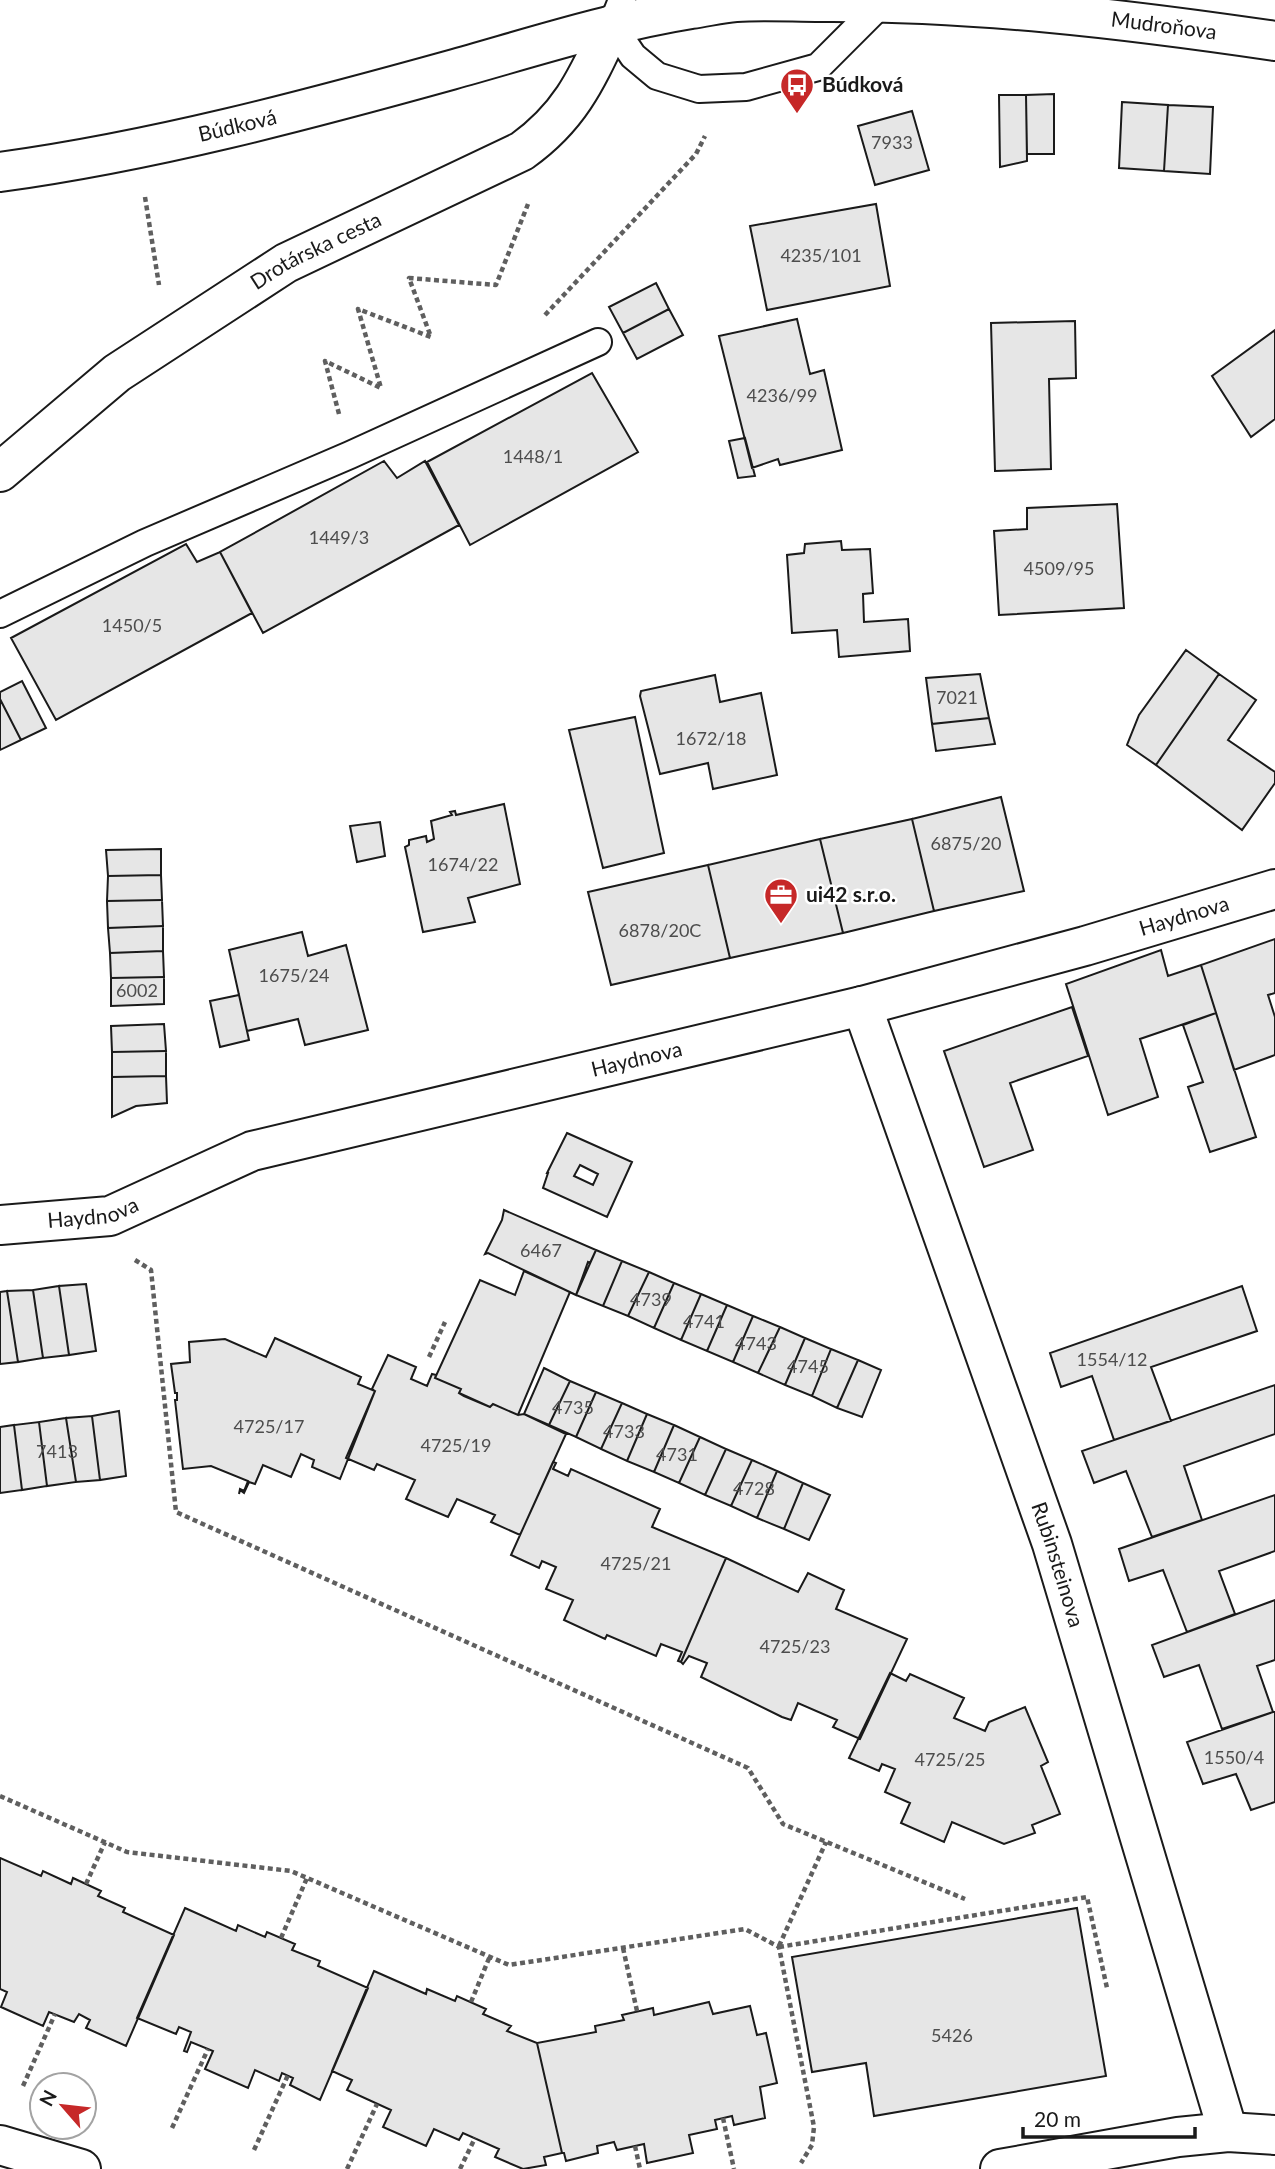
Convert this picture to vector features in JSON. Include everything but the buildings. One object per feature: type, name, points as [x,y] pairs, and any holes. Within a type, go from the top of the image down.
[{"type":"street","name":"Búdková","points":[[0,172],[78,162],[166,143],[406,83],[617,13],[670,12],[735,2],[1011,4]]},
{"type":"street","name":"Mudroňova","points":[[1011,4],[1275,41]]},
{"type":"street","name":"Drotárska cesta","points":[[0,472],[117,373],[286,263],[522,152],[565,113],[588,75],[617,13]]},
{"type":"street","name":"Haydnova","points":[[0,1225],[110,1216],[252,1151],[862,1006],[1085,946],[1275,889]]},
{"type":"street","name":"Rubinsteinova","points":[[862,1006],[1052,1544],[1228,2132]]},
{"type":"street","points":[[1000,2169],[1137,2143],[1228,2132],[1275,2135]]},
{"type":"street","points":[[0,2145],[81,2169]]},
{"type":"lane","points":[[617,13],[633,56],[657,76],[699,89],[746,87],[818,67],[883,1]]},
{"type":"lane","points":[[0,614],[145,543],[350,455],[598,342]]},
{"type":"path","points":[[536,325],[696,154],[705,136]]},
{"type":"path","points":[[145,192],[161,293]]},
{"type":"path","points":[[350,455],[325,361],[381,388],[358,309],[431,337],[408,278],[496,285],[532,193]]},
{"type":"path","points":[[132,1259],[151,1270],[176,1512],[748,1768],[783,1824],[965,1899]]},
{"type":"path","points":[[429,1357],[445,1322]]},
{"type":"path","points":[[0,1796],[127,1852],[291,1871],[509,1965],[745,1929],[779,1947],[1087,1897],[1107,1988]]},
{"type":"path","points":[[86,1884],[105,1842]]},
{"type":"path","points":[[801,2162],[812,2145],[814,2127],[779,1947],[826,1842]]},
{"type":"path","points":[[281,1938],[307,1878]]},
{"type":"path","points":[[622,1948],[637,2011]]},
{"type":"path","points":[[471,2002],[490,1956]]},
{"type":"path","points":[[23,2086],[55,2014]]},
{"type":"path","points":[[172,2127],[208,2049]]},
{"type":"path","points":[[254,2150],[288,2076]]},
{"type":"path","points":[[347,2169],[377,2104]]},
{"type":"path","points":[[723,2118],[734,2169]]},
{"type":"path","points":[[460,2169],[475,2138]]},
{"type":"path","points":[[635,2146],[640,2169]]},
{"type":"place","name":"Búdková","points":[[797,115]]},
{"type":"place","name":"ui42 s.r.o.","points":[[781,925]]}]
